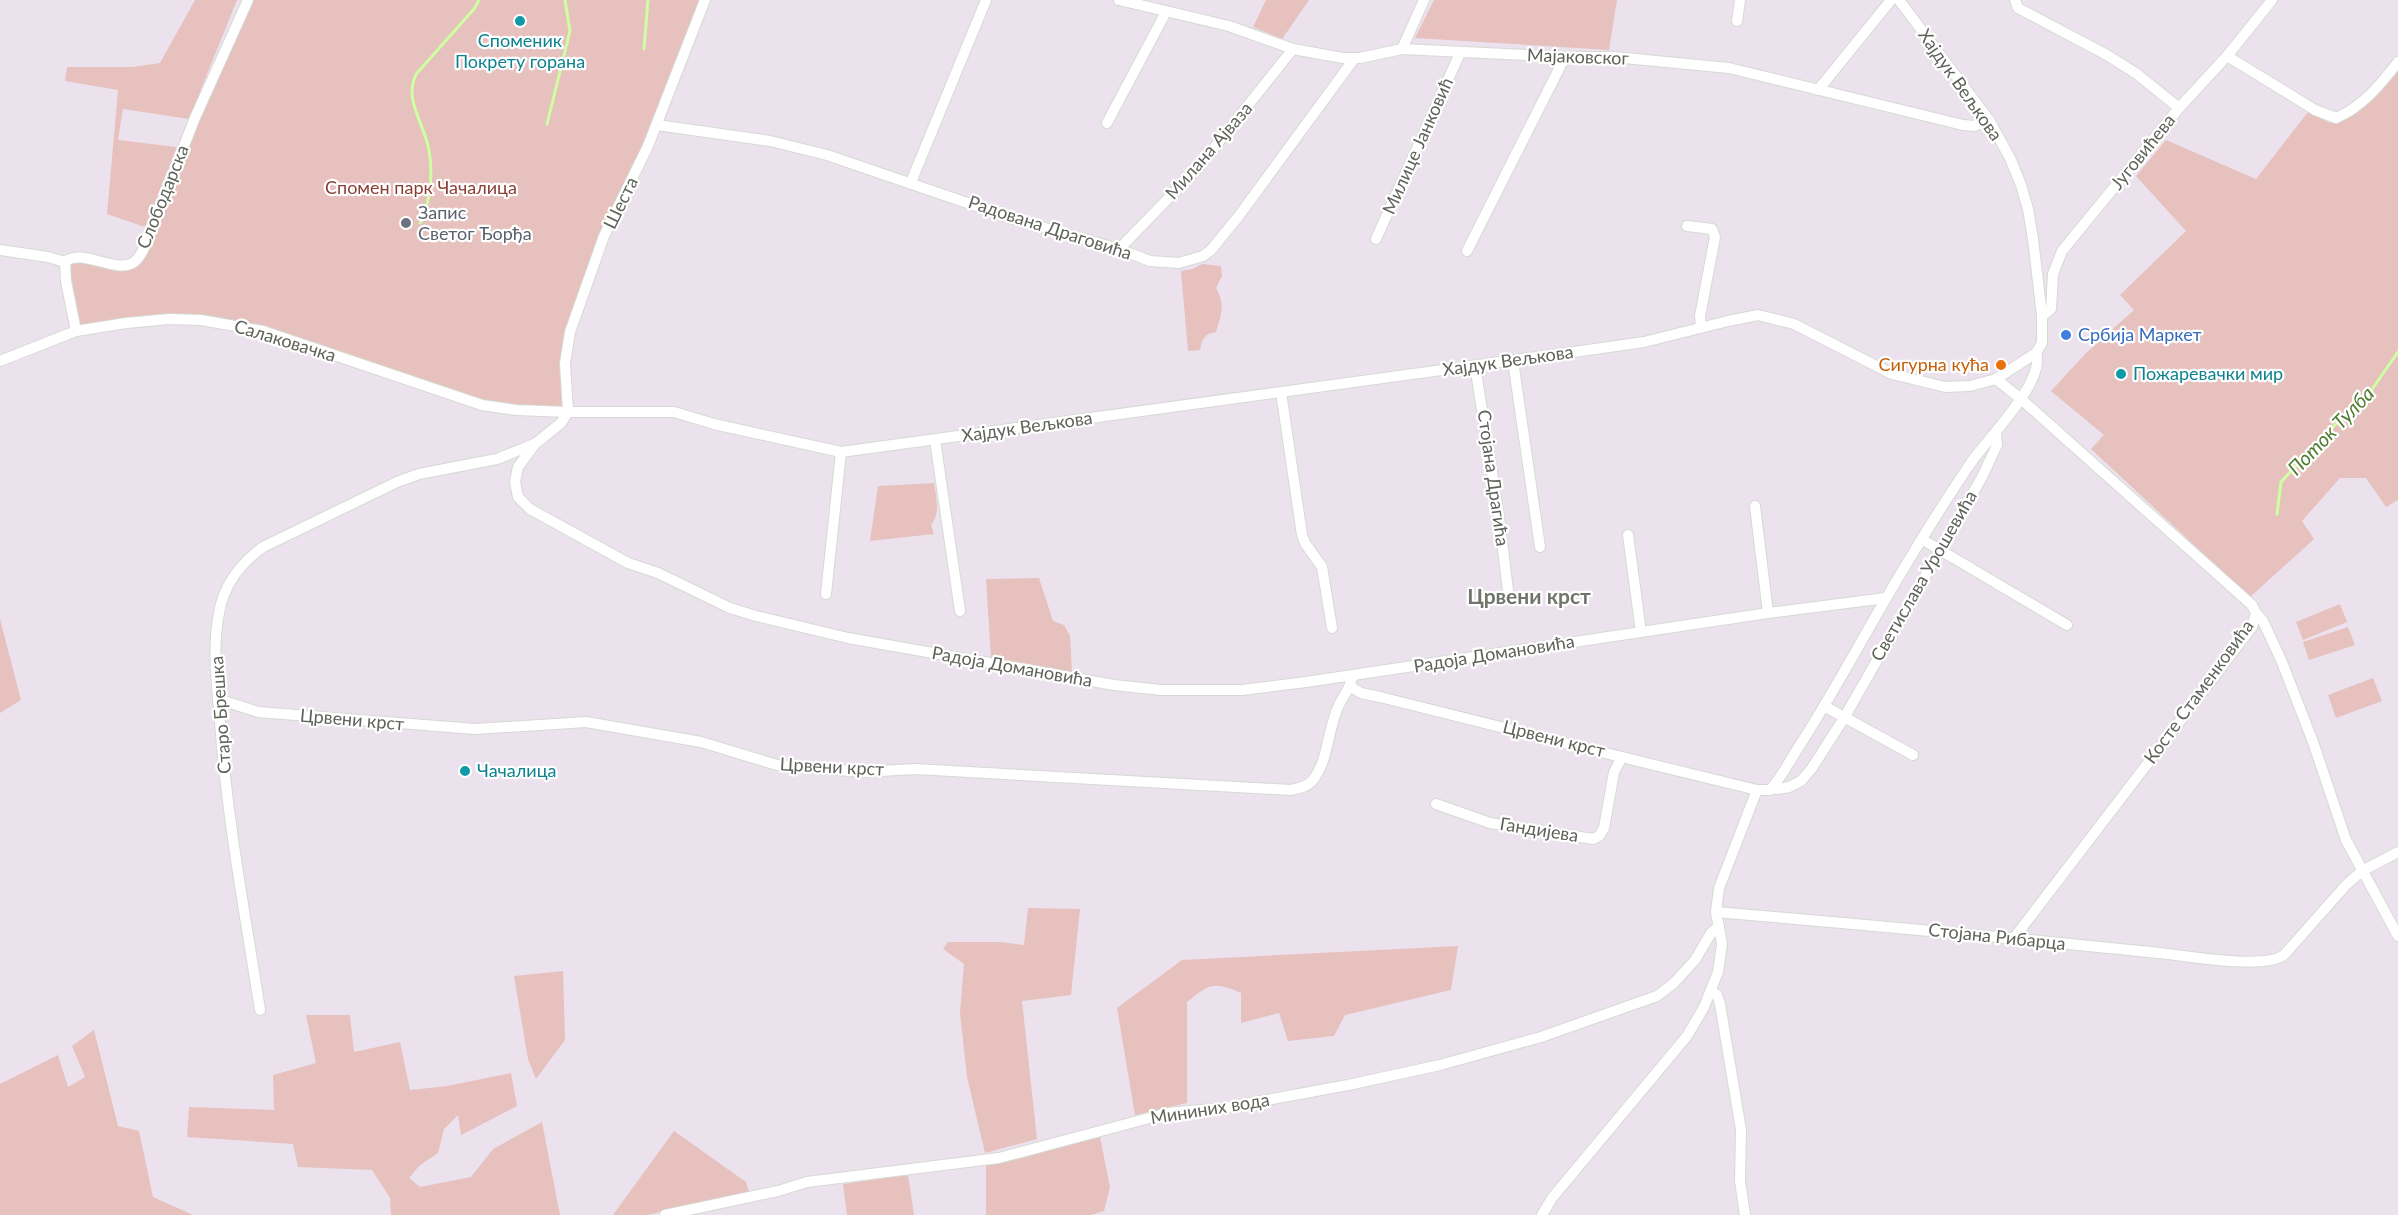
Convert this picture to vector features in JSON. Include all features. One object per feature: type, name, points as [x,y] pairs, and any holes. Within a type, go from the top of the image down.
[{"type":"street","name":"Слободарска","points":[[0,250],[48,257],[65,262],[75,258],[127,266],[137,261],[194,120],[248,0]]},
{"type":"street","name":"Шеста","points":[[568,412],[565,363],[570,332],[604,236],[657,124],[705,0]]},
{"type":"street","points":[[911,182],[986,0]]},
{"type":"street","name":"Мајаковског","points":[[1119,0],[1228,26],[1293,49],[1354,59],[1401,49],[1565,57],[1614,57],[1729,68],[1963,125],[1974,126],[1989,120]]},
{"type":"street","points":[[1401,49],[1424,0]]},
{"type":"street","points":[[1737,21],[1740,0]]},
{"type":"street","points":[[1818,90],[1891,0]]},
{"type":"street","name":"Хајдук Вељкова","points":[[568,412],[674,412],[714,424],[841,452],[1644,342],[1758,315],[1794,324],[1892,374],[1945,387],[1970,386],[1996,380],[2037,353],[2042,343],[2042,316],[2028,209],[2010,158],[1989,120],[1899,0]]},
{"type":"street","name":"Југовићева","points":[[2042,316],[2051,309],[2053,274],[2062,251],[2179,108],[2227,56],[2272,0]]},
{"type":"street","points":[[2015,3],[2025,12],[2107,55],[2137,74],[2179,108]]},
{"type":"street","points":[[1107,123],[1166,12]]},
{"type":"street","name":"Милана Ајваза","points":[[1119,249],[1198,168],[1293,49]]},
{"type":"street","name":"Милице Јанковић","points":[[1376,239],[1460,52]]},
{"type":"street","points":[[2227,56],[2315,110],[2336,118],[2372,93],[2398,62]]},
{"type":"street","points":[[1467,251],[1565,57]]},
{"type":"street","name":"Радована Драговића","points":[[657,124],[770,141],[827,155],[1017,220],[1119,249],[1150,261],[1169,264],[1188,261],[1203,256],[1211,250],[1238,217],[1354,59]]},
{"type":"street","points":[[1687,226],[1712,229],[1715,237],[1700,316],[1701,328]]},
{"type":"street","points":[[65,262],[66,281],[76,331]]},
{"type":"street","name":"Салаковачка","points":[[0,361],[76,331],[126,322],[169,319],[201,320],[263,332],[482,405],[516,410],[568,412]]},
{"type":"street","name":"Светислава Урошевића","points":[[1772,788],[1973,459],[2021,399],[2037,365],[2037,353]]},
{"type":"street","points":[[1513,361],[1540,547]]},
{"type":"street","name":"Стојана Драгића","points":[[1475,366],[1499,516],[1508,591]]},
{"type":"street","name":"Косте Стаменковића","points":[[1996,380],[2021,399],[2252,605],[2256,613],[2252,627],[2014,938]]},
{"type":"street","points":[[1281,392],[1302,535],[1322,567],[1332,628]]},
{"type":"street","name":"Радоја Домановића","points":[[568,412],[561,423],[535,444],[518,467],[515,482],[518,497],[530,509],[628,563],[658,573],[730,608],[756,616],[848,638],[1114,686],[1161,690],[1242,690],[1352,681],[1641,632],[1886,598]]},
{"type":"street","name":"Светислава Урошевића","points":[[1757,790],[1789,787],[1801,781],[1844,718],[1994,454],[1997,445],[1996,433]]},
{"type":"street","points":[[935,440],[960,611]]},
{"type":"street","name":"Старо Брешка","points":[[260,1010],[228,806],[218,699],[216,655],[219,612],[230,582],[248,558],[263,547],[397,482],[419,474],[497,459],[535,444]]},
{"type":"street","points":[[826,594],[841,452]]},
{"type":"street","points":[[1755,506],[1768,613]]},
{"type":"street","points":[[1628,535],[1641,632]]},
{"type":"street","points":[[1923,540],[2067,625]]},
{"type":"street","points":[[2256,613],[2263,621],[2282,662],[2313,742],[2346,840],[2398,936]]},
{"type":"street","name":"Црвени крст","points":[[218,699],[258,712],[475,729],[586,722],[701,742],[777,765],[804,768],[863,772],[915,769],[1291,790],[1306,786],[1316,776],[1322,764],[1338,707],[1352,681],[1361,693],[1757,790]]},
{"type":"street","points":[[1824,706],[1913,755]]},
{"type":"street","name":"Гандијева","points":[[1436,804],[1490,823],[1593,839],[1599,836],[1604,828],[1614,772],[1622,757]]},
{"type":"street","points":[[1542,1215],[1552,1198],[1687,1035],[1704,1007],[1718,972],[1722,944],[1716,912],[1719,888],[1757,790]]},
{"type":"street","points":[[2362,872],[2398,852]]},
{"type":"street","name":"Стојана Рибарца","points":[[1716,912],[2014,938],[2224,960],[2277,960],[2346,885],[2362,872]]},
{"type":"street","name":"Мининих вода","points":[[665,1215],[778,1191],[807,1182],[999,1158],[1168,1113],[1223,1108],[1348,1085],[1474,1056],[1541,1037],[1657,996],[1674,983],[1695,960],[1711,933],[1719,926]]},
{"type":"street","points":[[1711,990],[1717,995],[1720,1004],[1733,1075],[1741,1130],[1740,1181],[1744,1215]]},
{"type":"green space","points":[[195,0],[237,0],[189,119],[123,109],[118,140],[177,147],[145,227],[107,214],[118,90],[65,81],[67,67],[132,67],[160,63]]},
{"type":"green space","name":"Спомен парк Чачалица","points":[[248,0],[705,0],[604,236],[570,332],[568,412],[482,404],[299,344],[201,320],[76,331],[68,259],[137,261]]},
{"type":"green space","points":[[1266,0],[1309,0],[1282,39],[1253,27]]},
{"type":"green space","points":[[1434,0],[1617,0],[1609,50],[1415,38]]},
{"type":"green space","points":[[2398,60],[2398,500],[2386,507],[2366,478],[2340,478],[2302,521],[2314,539],[2250,597],[2091,449],[2104,435],[2051,391],[2086,353],[2134,310],[2120,295],[2186,231],[2136,176],[2166,140],[2256,179],[2308,112],[2330,123],[2345,117]]},
{"type":"green space","points":[[1202,264],[1221,266],[1222,276],[1216,288],[1222,305],[1221,315],[1216,332],[1204,338],[1200,350],[1188,351],[1181,271],[1193,269]]},
{"type":"green space","points":[[934,483],[937,510],[931,525],[934,534],[870,541],[878,486]]},
{"type":"green space","points":[[1039,578],[1053,621],[1064,625],[1070,636],[1072,673],[991,658],[986,579]]},
{"type":"green space","points":[[2340,604],[2347,622],[2303,640],[2296,622]]},
{"type":"green space","points":[[0,619],[21,700],[0,713]]},
{"type":"green space","points":[[2348,627],[2355,645],[2309,660],[2303,642]]},
{"type":"green space","points":[[2373,678],[2382,701],[2336,718],[2328,695]]},
{"type":"green space","points":[[1028,908],[1080,909],[1071,995],[1022,1001],[1037,1139],[985,1153],[967,1077],[960,1013],[964,964],[943,949],[948,942],[1000,942],[1024,945]]},
{"type":"green space","points":[[1458,946],[1451,990],[1345,1015],[1334,1036],[1288,1041],[1279,1013],[1241,1023],[1241,993],[1218,986],[1201,991],[1187,1002],[1187,1103],[1135,1115],[1117,1008],[1182,960]]},
{"type":"green space","points":[[563,971],[565,1040],[536,1079],[528,1059],[514,976]]},
{"type":"green space","points":[[306,1015],[350,1015],[354,1052],[400,1042],[410,1090],[447,1086],[511,1073],[517,1106],[461,1135],[458,1115],[444,1129],[438,1153],[420,1165],[409,1178],[420,1187],[471,1177],[493,1149],[542,1122],[560,1215],[391,1215],[390,1198],[372,1170],[298,1167],[293,1144],[187,1137],[189,1107],[274,1110],[273,1075],[316,1063]]},
{"type":"green space","points":[[94,1030],[118,1126],[139,1131],[153,1197],[193,1215],[0,1215],[0,1084],[58,1055],[68,1087],[85,1077],[72,1046]]},
{"type":"green space","points":[[674,1131],[746,1182],[749,1192],[647,1215],[613,1215]]},
{"type":"green space","points":[[1100,1137],[1110,1187],[1104,1211],[1091,1215],[986,1215],[986,1164]]},
{"type":"green space","points":[[908,1175],[914,1215],[847,1215],[843,1184]]},
{"type":"waterway","points":[[424,216],[431,167],[427,141],[413,102],[413,82],[417,73],[474,9],[479,0]]},
{"type":"waterway","points":[[547,124],[570,31],[565,0]]},
{"type":"waterway","points":[[644,49],[648,0]]},
{"type":"waterway","name":"Поток Тулба","points":[[2277,514],[2281,482],[2326,433],[2368,395],[2398,352]]},
{"type":"place","name":"Споменик Покрету горана","points":[[520,21]]},
{"type":"place","name":"Запис Светог Ђорђа","points":[[406,223]]},
{"type":"place","name":"Србија Маркет","points":[[2066,335]]},
{"type":"place","name":"Сигурна кућа","points":[[2001,365]]},
{"type":"place","name":"Пожаревачки мир","points":[[2121,374]]},
{"type":"place","name":"Чачалица","points":[[465,771]]},
{"type":"district","name":"Црвени крст","points":[[1529,597]]}]
